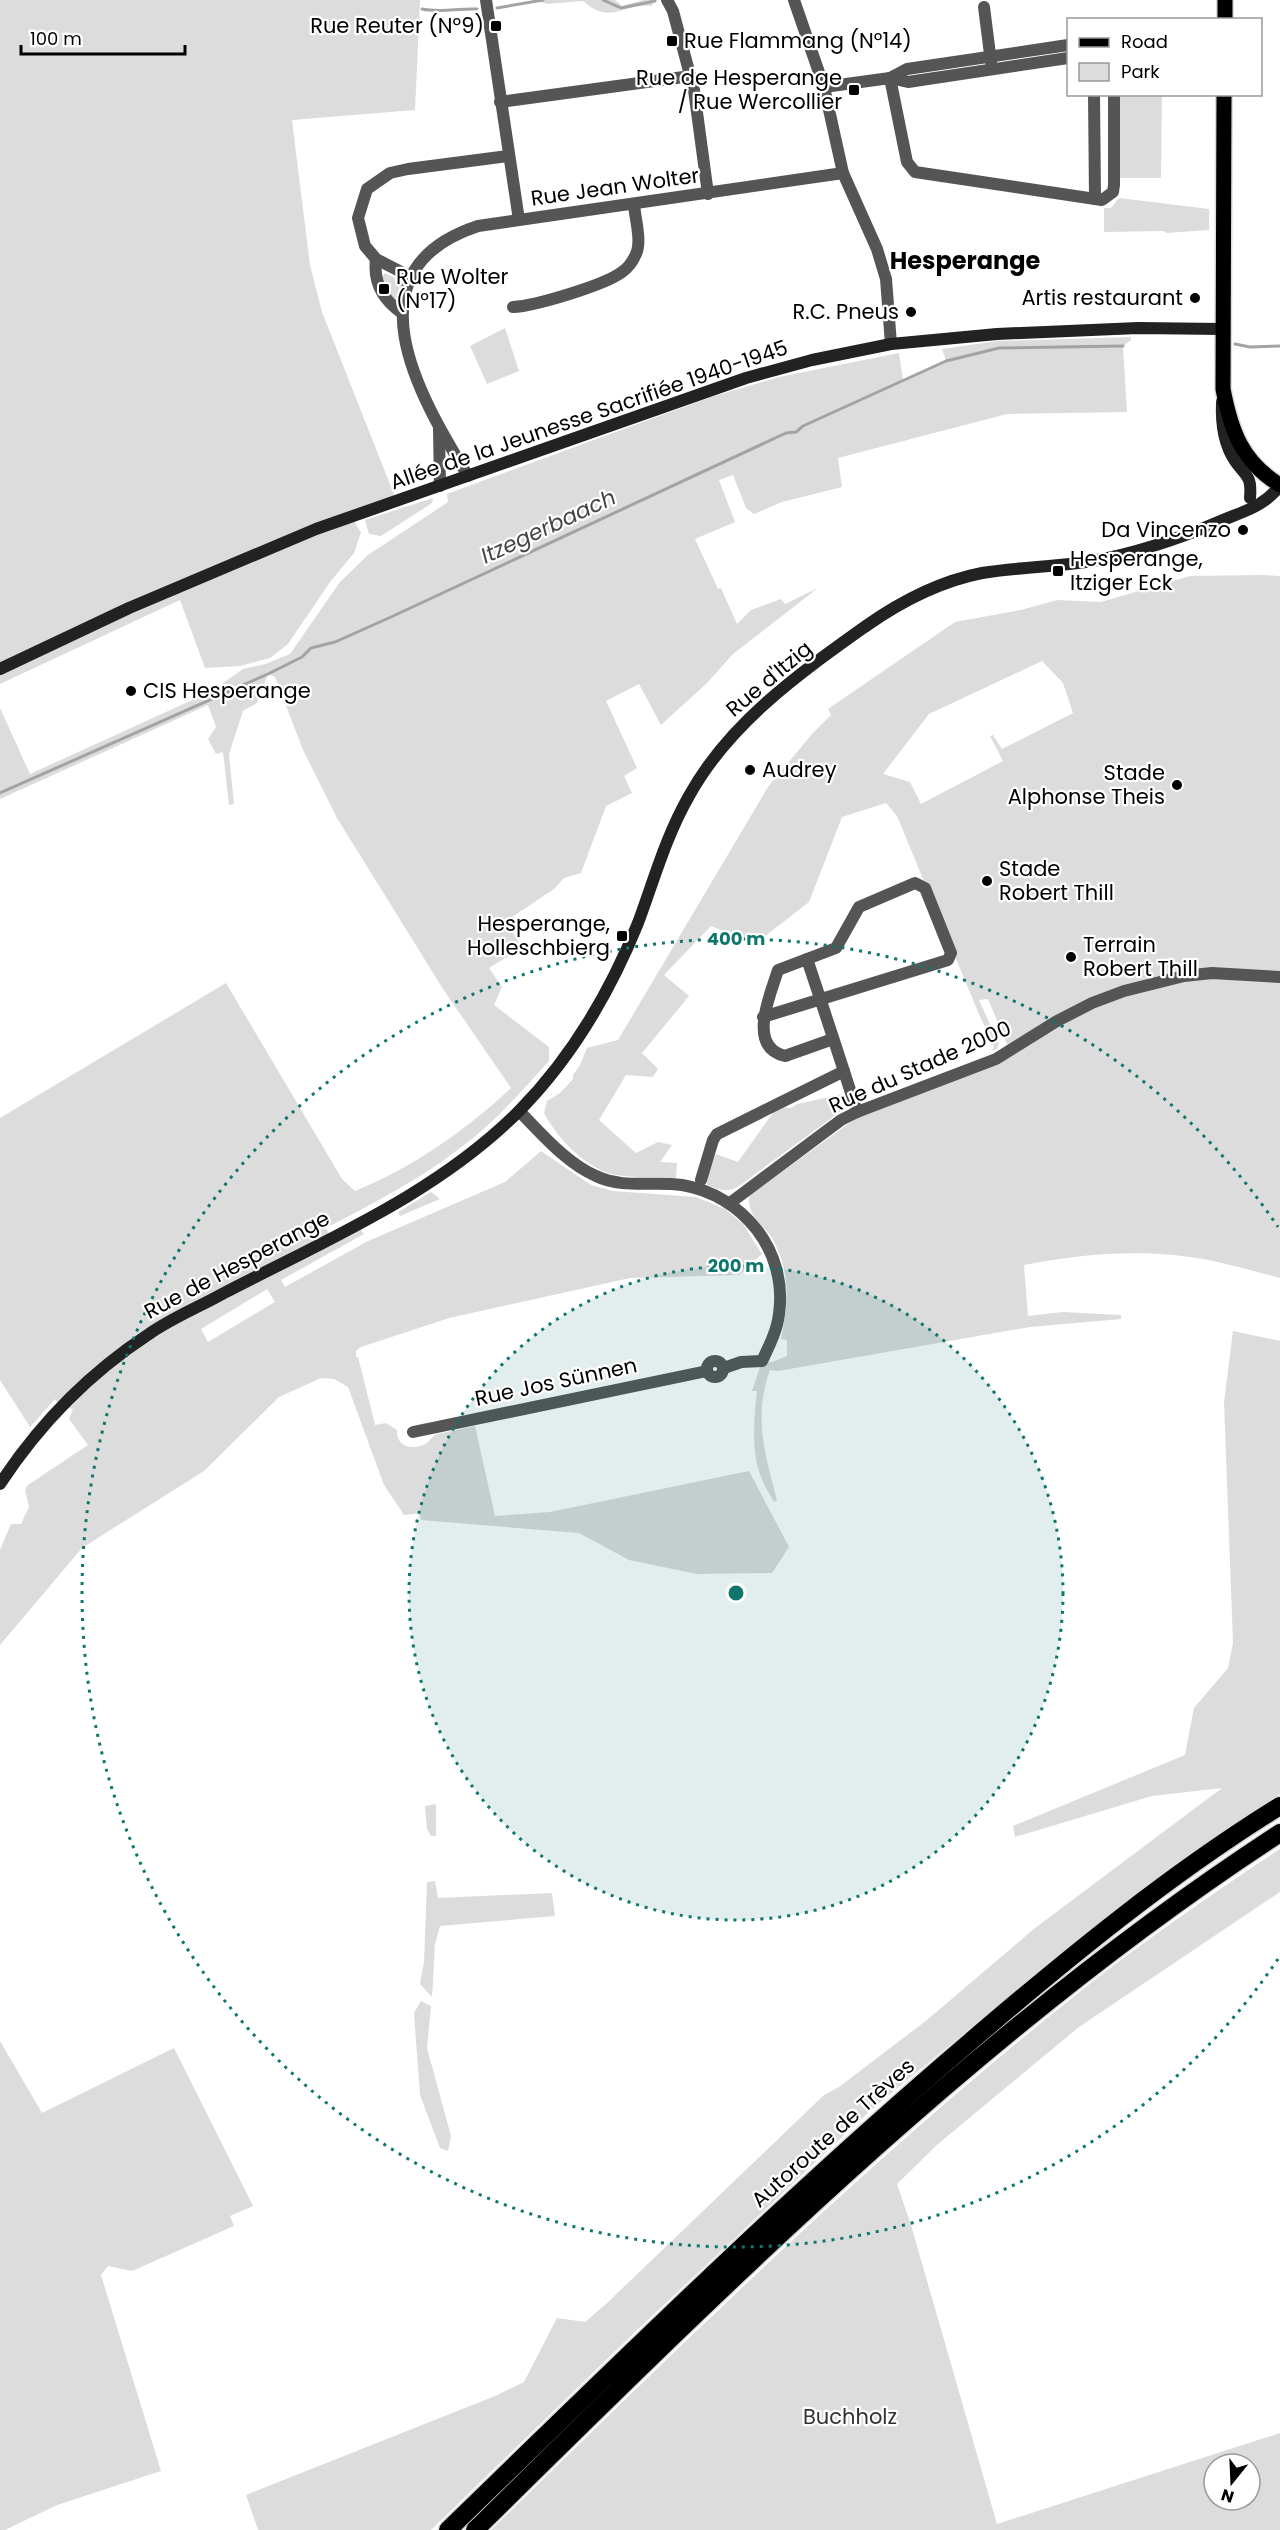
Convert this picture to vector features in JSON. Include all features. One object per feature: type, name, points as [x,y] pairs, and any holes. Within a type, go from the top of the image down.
[{"type":"highway","name":"Autoroute de Trèves","points":[[448,2530],[741,2246],[878,2120],[1052,1972],[1178,1875],[1280,1806]]},
{"type":"highway","name":"Autoroute de Trèves","points":[[475,2530],[640,2368],[887,2136],[1061,1989],[1191,1893],[1280,1833]]},
{"type":"main road","points":[[1225,0],[1225,18]]},
{"type":"main road","points":[[1224,96],[1222,420],[1226,441],[1235,461],[1250,478],[1250,498]]},
{"type":"main road","name":"Allée de la Jeunesse Sacrifiée 1940-1945","points":[[0,669],[129,608],[316,529],[746,378],[812,360],[891,344],[997,334],[1138,328],[1222,330]]},
{"type":"main road","points":[[1223,389],[1229,420],[1238,441],[1251,460],[1276,483],[1250,498],[1238,514]]},
{"type":"main road","name":"Rue d'Itzig","points":[[519,1111],[562,1062],[603,997],[625,953],[670,833],[689,795],[730,738],[763,704],[868,624],[906,601],[940,586],[979,574],[1091,561],[1125,554],[1180,537],[1266,501],[1276,483]]},
{"type":"main road","name":"Rue de Hesperange","points":[[0,1484],[24,1448],[59,1406],[115,1357],[153,1330],[396,1203],[442,1176],[519,1111]]},
{"type":"street","points":[[486,0],[519,220]]},
{"type":"street","points":[[794,0],[824,87],[843,173],[877,249],[886,279],[891,344]]},
{"type":"street","points":[[670,5],[691,76],[708,194]]},
{"type":"street","points":[[984,7],[992,63]]},
{"type":"street","points":[[824,87],[890,78],[908,82],[1067,45]]},
{"type":"street","points":[[992,63],[1067,58]]},
{"type":"street","points":[[500,102],[691,76]]},
{"type":"street","points":[[890,78],[907,162],[915,172],[1095,200],[1108,197],[1113,192],[1114,96]]},
{"type":"street","points":[[1094,96],[1095,200]]},
{"type":"street","points":[[411,277],[376,259],[364,246],[359,231],[359,208],[367,189],[390,173],[508,156]]},
{"type":"street","name":"Rue Jean Wolter","points":[[468,476],[439,428],[406,352],[402,333],[402,313],[411,277],[428,254],[452,236],[478,226],[843,173]]},
{"type":"street","points":[[513,307],[530,307],[622,273],[631,263],[639,247],[634,204]]},
{"type":"street","points":[[376,259],[375,268],[379,288],[389,305],[402,313]]},
{"type":"street","name":"Rue Jean Wolter","points":[[439,428],[440,486]]},
{"type":"street","points":[[763,1017],[948,960],[951,953],[925,888],[915,884],[859,907],[836,948],[778,970],[763,1017],[765,1038],[770,1048],[785,1056],[833,1039]]},
{"type":"street","points":[[807,959],[857,1112]]},
{"type":"street","name":"Rue du Stade 2000","points":[[730,1203],[841,1120],[996,1059],[1057,1021],[1092,1003],[1124,991],[1184,976],[1212,973],[1280,977]]},
{"type":"street","points":[[701,1180],[717,1134],[844,1071]]},
{"type":"street","points":[[519,1111],[548,1141],[594,1176],[614,1183],[681,1185],[709,1192],[730,1203]]},
{"type":"street","name":"Rue Jos Sünnen","points":[[413,1432],[707,1371],[708,1365],[714,1360],[719,1361],[724,1368],[741,1362],[762,1361],[773,1339],[779,1314],[780,1289],[775,1264],[765,1241],[750,1220],[730,1203]]},
{"type":"green space","points":[[0,0],[420,0],[415,110],[292,120],[310,265],[322,312],[395,497],[353,512],[356,525],[361,532],[354,553],[330,582],[288,644],[270,658],[240,666],[205,668],[180,600],[0,684]]},
{"type":"green space","points":[[536,0],[615,0],[622,6],[643,0],[653,0],[652,6],[632,7],[609,13],[593,8],[583,1],[547,4]]},
{"type":"green space","points":[[1118,96],[1162,96],[1161,178],[1118,178]]},
{"type":"green space","points":[[1119,198],[1209,209],[1209,230],[1167,233],[1163,231],[1104,232],[1104,208],[1111,208]]},
{"type":"green space","points":[[385,273],[397,279],[400,285],[396,301],[393,302],[381,278]]},
{"type":"green space","points":[[505,328],[519,371],[487,384],[470,346]]},
{"type":"green space","points":[[1131,337],[1131,340],[1123,346],[1127,412],[1007,414],[838,458],[842,487],[782,502],[754,514],[746,508],[733,475],[719,480],[735,522],[695,539],[737,624],[751,610],[781,599],[785,604],[818,588],[733,654],[707,683],[661,725],[639,684],[606,701],[637,768],[624,776],[632,793],[606,806],[581,873],[564,878],[554,889],[506,921],[522,948],[489,968],[502,987],[494,1005],[549,1047],[549,1061],[496,1118],[444,1160],[378,1201],[326,1228],[331,1237],[360,1229],[364,1234],[281,1280],[285,1287],[368,1241],[505,1182],[541,1151],[591,1185],[613,1191],[696,1197],[725,1209],[743,1224],[762,1254],[739,1275],[630,1278],[449,1318],[361,1347],[356,1351],[356,1357],[358,1357],[375,1425],[386,1423],[397,1430],[401,1443],[409,1447],[418,1446],[425,1444],[437,1434],[475,1426],[495,1516],[550,1512],[749,1471],[789,1547],[772,1573],[697,1574],[629,1560],[579,1533],[421,1520],[420,1513],[404,1515],[384,1485],[348,1387],[334,1379],[321,1378],[279,1397],[204,1471],[82,1548],[0,1645],[0,1550],[11,1524],[21,1524],[29,1507],[25,1490],[28,1485],[88,1445],[69,1419],[73,1409],[59,1406],[55,1399],[30,1427],[0,1380],[0,1118],[226,983],[342,1179],[355,1191],[397,1171],[438,1147],[476,1119],[511,1088],[443,989],[337,818],[303,750],[275,677],[268,674],[257,703],[243,711],[229,754],[234,804],[229,805],[223,752],[216,754],[208,739],[216,727],[208,705],[0,799],[0,708],[30,774],[212,691],[243,669],[265,664],[290,654],[340,582],[368,555],[448,502],[447,494],[711,397],[779,377],[899,353],[903,380],[946,361],[942,349],[997,341]],"holes":[[[267,1289],[275,1302],[208,1342],[201,1329]]]},
{"type":"green space","points":[[433,498],[432,503],[381,536],[369,534],[365,520]]},
{"type":"green space","points":[[1190,576],[1280,576],[1280,1278],[1213,1261],[1166,1254],[1094,1255],[1024,1265],[1028,1316],[1063,1312],[1121,1315],[1121,1319],[1030,1327],[778,1371],[770,1370],[762,1403],[762,1419],[765,1451],[777,1500],[774,1502],[762,1480],[756,1457],[754,1423],[757,1391],[752,1391],[762,1361],[772,1362],[787,1356],[787,1340],[781,1339],[787,1295],[784,1269],[777,1249],[772,1238],[752,1213],[750,1195],[858,1117],[1010,1051],[988,999],[979,1000],[999,1044],[997,1049],[992,1051],[994,1046],[897,816],[886,803],[842,817],[809,902],[755,944],[711,926],[664,975],[689,996],[642,1053],[658,1069],[653,1077],[626,1075],[599,1120],[636,1153],[658,1142],[672,1145],[660,1162],[677,1163],[676,1178],[616,1175],[594,1167],[574,1152],[557,1133],[544,1113],[547,1101],[560,1093],[573,1079],[587,1048],[618,1040],[768,787],[831,715],[828,709],[955,622],[1021,610],[1057,600],[1101,602]],"holes":[[[1042,661],[1063,683],[1073,713],[1002,749],[993,735],[990,736],[1003,761],[921,804],[910,782],[883,774],[929,714]]]},
{"type":"green space","points":[[843,1094],[844,1106],[841,1111],[739,1186],[731,1190],[723,1190],[707,1185],[706,1177],[716,1154],[738,1162],[777,1107],[791,1108],[797,1104]]},
{"type":"green space","points":[[431,1192],[440,1199],[400,1216],[398,1212]]},
{"type":"green space","points":[[1233,1331],[1280,1341],[1280,1794],[1174,1868],[1048,1964],[871,2110],[636,2331],[431,2530],[258,2530],[246,2495],[495,2396],[524,2382],[557,2318],[585,2322],[824,2095],[839,2087],[927,2020],[1035,1928],[1222,1788],[1152,1796],[1015,1837],[1013,1826],[1185,1755],[1194,1708],[1228,1668],[1233,1643],[1224,1402]]},
{"type":"green space","points":[[436,1804],[436,1836],[431,1836],[427,1829],[425,1806]]},
{"type":"green space","name":"Buchholz","points":[[1280,1849],[1280,1892],[1079,2027],[938,2144],[897,2184],[911,2225],[997,2524],[1202,2458],[1202,2512],[1262,2512],[1262,2452],[1221,2452],[1280,2433],[1280,2530],[491,2530],[772,2259],[844,2193],[991,2064],[1093,1982],[1172,1923]]},
{"type":"green space","points":[[435,1881],[438,1898],[552,1893],[555,1916],[440,1926],[435,1944],[432,1997],[420,1984],[424,1962],[427,1882]]},
{"type":"green space","points":[[421,2001],[431,2006],[427,2048],[451,2136],[448,2151],[440,2148],[420,2095],[414,2013]]},
{"type":"green space","points":[[0,2041],[42,2113],[174,2048],[253,2206],[230,2216],[234,2226],[132,2271],[108,2266],[101,2275],[161,2471],[57,2505],[5,2530],[0,2530]]},
{"type":"waterway","points":[[497,8],[543,0]]},
{"type":"waterway","points":[[603,0],[621,8],[655,1]]},
{"type":"waterway","points":[[422,9],[436,11],[477,9]]},
{"type":"waterway","name":"Itzegerbaach","points":[[1235,344],[1250,347],[1280,346]]},
{"type":"waterway","name":"Itzegerbaach","points":[[0,793],[268,674],[302,657],[311,648],[335,642],[391,617],[946,361],[999,348],[1123,346]]},
{"type":"place","name":"Rue Reuter (N°9)","points":[[496,26]]},
{"type":"place","name":"Rue Flammang (N°14)","points":[[672,41]]},
{"type":"place","name":"Rue de Hesperange / Rue Wercollier","points":[[854,90]]},
{"type":"place","name":"Rue Wolter (N°17)","points":[[384,289]]},
{"type":"place","name":"Artis restaurant","points":[[1195,298]]},
{"type":"place","name":"R.C. Pneus","points":[[911,312]]},
{"type":"place","name":"Da Vincenzo","points":[[1243,530]]},
{"type":"place","name":"Hesperange, Itziger Eck","points":[[1058,571]]},
{"type":"place","name":"CIS Hesperange","points":[[131,691]]},
{"type":"place","name":"Audrey","points":[[750,770]]},
{"type":"place","name":"Stade Alphonse Theis","points":[[1177,785]]},
{"type":"place","name":"Stade Robert Thill","points":[[987,881]]},
{"type":"place","name":"Hesperange, Holleschbierg","points":[[622,936]]},
{"type":"place","name":"Terrain Robert Thill","points":[[1071,957]]},
{"type":"district","name":"Hesperange","points":[[965,261]]}]
